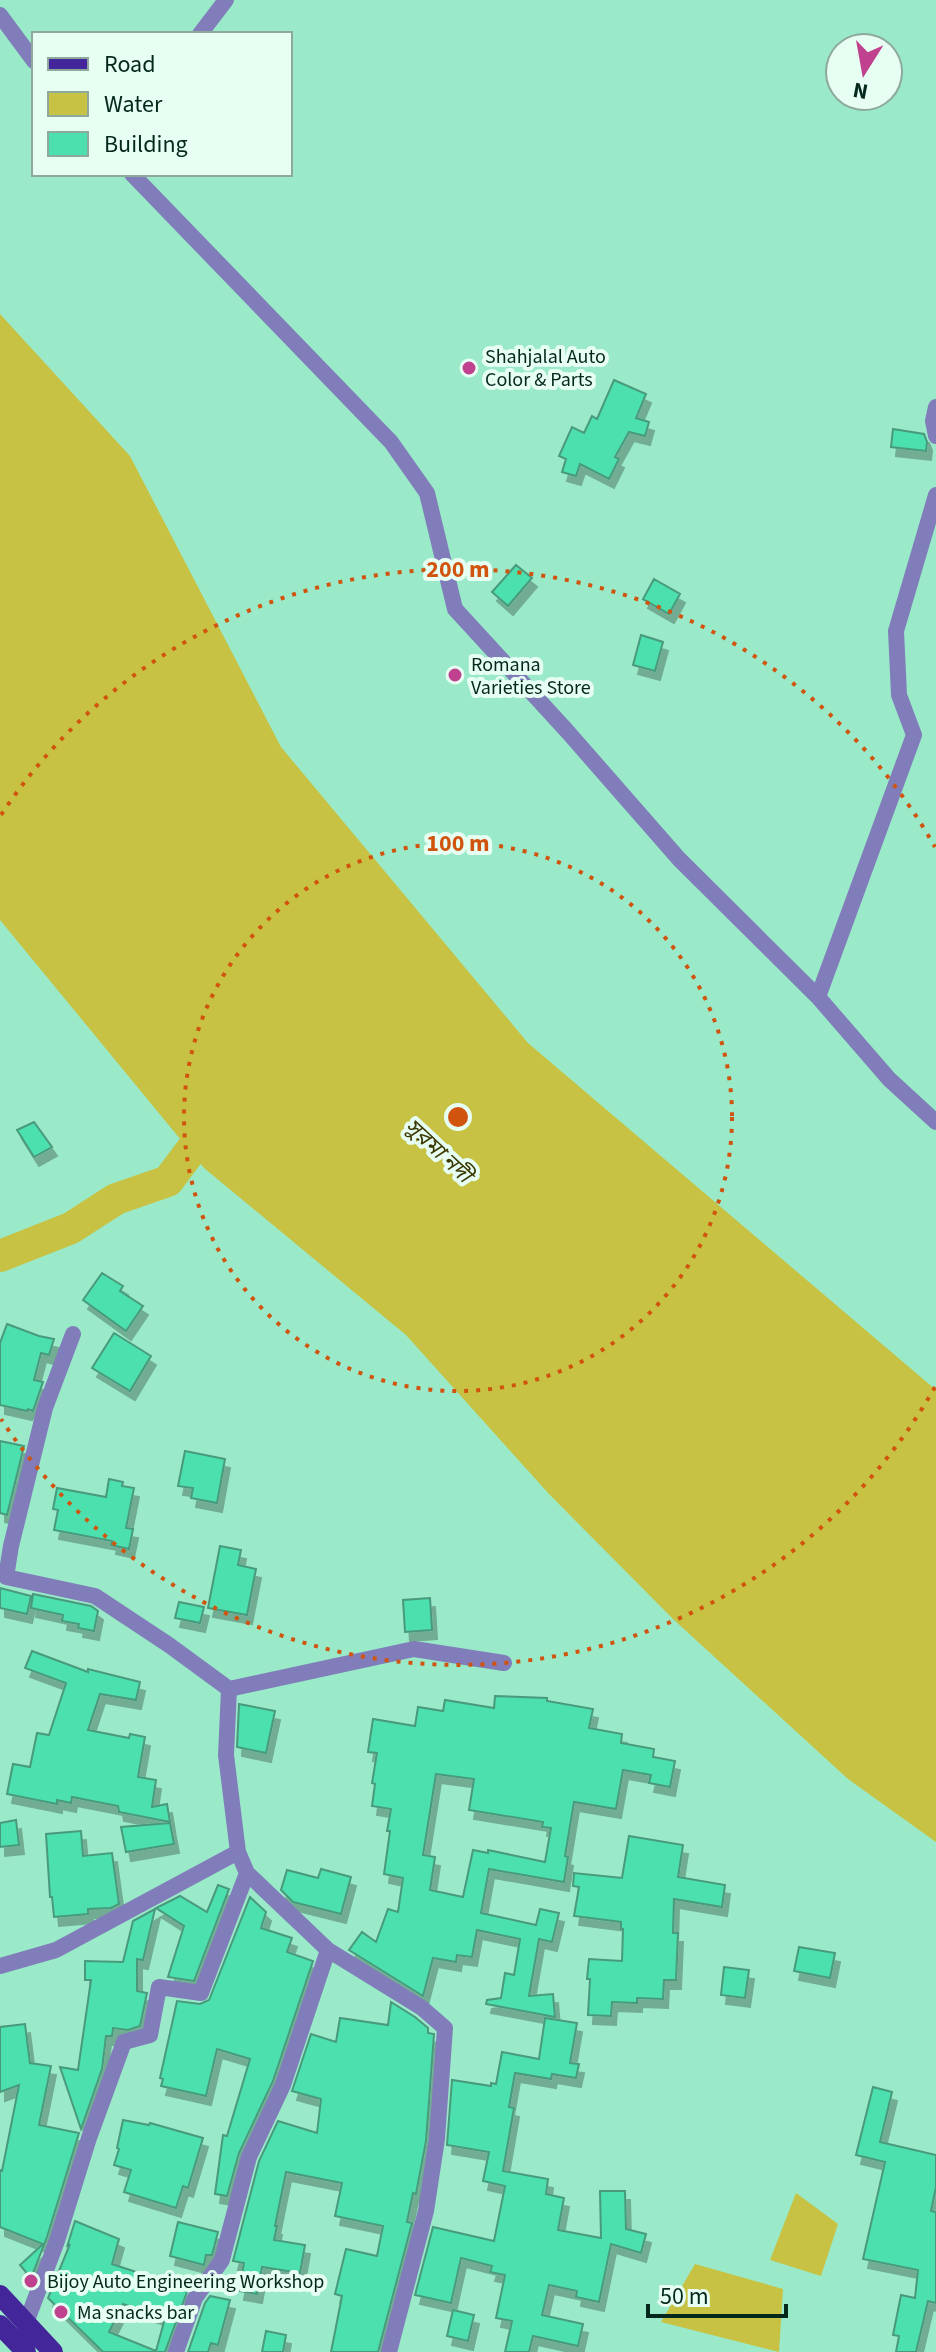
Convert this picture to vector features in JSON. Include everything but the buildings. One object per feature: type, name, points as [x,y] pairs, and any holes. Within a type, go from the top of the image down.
[{"type":"main road","points":[[0,2295],[53,2352]]},
{"type":"main road","points":[[0,2325],[26,2352]]},
{"type":"street","points":[[202,32],[226,0]]},
{"type":"street","points":[[0,15],[32,58]]},
{"type":"street","points":[[134,176],[391,442],[427,493],[455,609],[679,859],[818,997],[889,1079],[936,1122]]},
{"type":"street","points":[[936,407],[933,421],[936,436]]},
{"type":"street","points":[[818,997],[914,735],[899,695],[896,631],[936,495]]},
{"type":"street","points":[[73,1334],[45,1408],[6,1577],[95,1596],[229,1689],[414,1649],[504,1663]]},
{"type":"street","points":[[229,1689],[226,1755],[238,1852],[247,1873],[328,1950],[422,2008],[445,2028],[437,2139],[426,2211],[389,2352]]},
{"type":"street","points":[[0,1966],[56,1950],[238,1852]]},
{"type":"street","points":[[26,2323],[124,2042],[150,2035],[159,1987],[201,1993],[247,1873]]},
{"type":"street","points":[[176,2352],[195,2298],[222,2260],[249,2157],[283,2085],[328,1950]]},
{"type":"water","name":"সুরমা নদী","points":[[0,314],[130,456],[281,747],[528,1043],[936,1390],[936,1842],[848,1779],[673,1619],[549,1494],[406,1335],[204,1168],[0,920]]},
{"type":"water","points":[[796,2193],[838,2224],[821,2276],[770,2260]]},
{"type":"water","points":[[695,2264],[783,2289],[779,2352],[661,2322]]},
{"type":"waterway","points":[[0,1256],[71,1228],[116,1199],[168,1181],[216,1117]]},
{"type":"place","name":"Shahjalal Auto Color & Parts","points":[[469,368]]},
{"type":"place","name":"Romana Varieties Store","points":[[455,675]]},
{"type":"place","name":"Bijoy Auto Engineering Workshop","points":[[31,2281]]},
{"type":"place","name":"Ma snacks bar","points":[[61,2312]]}]
